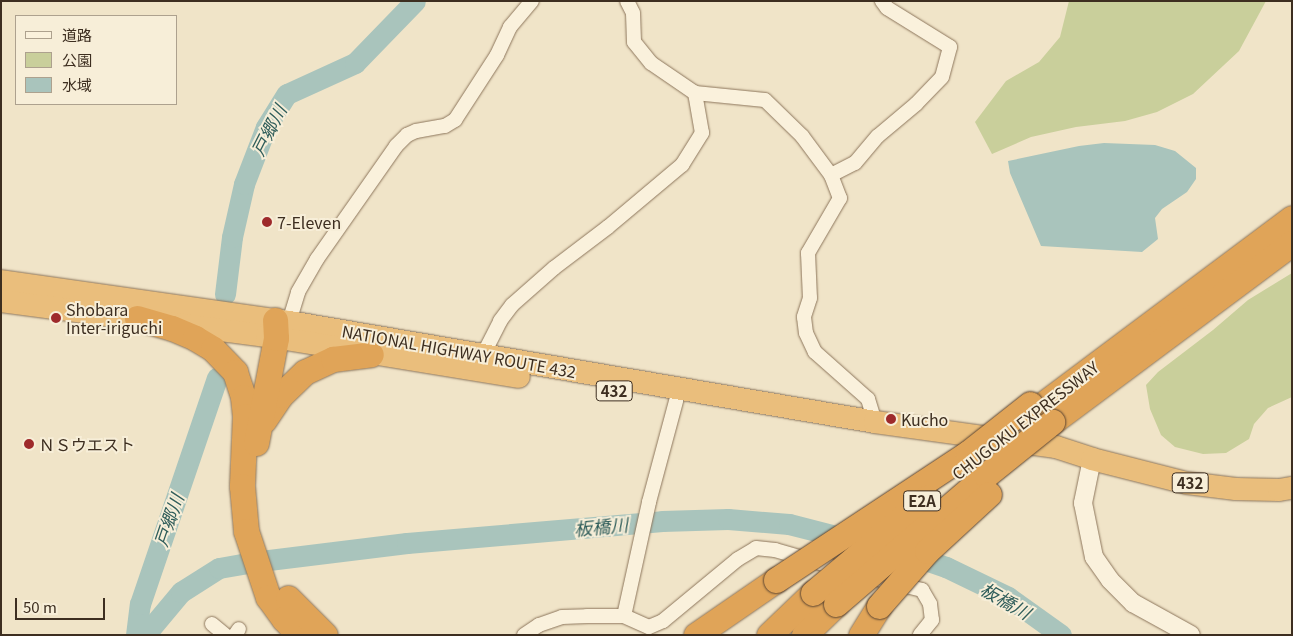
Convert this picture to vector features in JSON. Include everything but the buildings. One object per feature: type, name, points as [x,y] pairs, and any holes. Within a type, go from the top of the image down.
[{"type":"highway","name":"CHUGOKU EXPRESSWAY","points":[[1158,331],[1292,218]]},
{"type":"highway","name":"CHUGOKU EXPRESSWAY","points":[[770,635],[813,593],[860,552],[1158,331],[1292,243]]},
{"type":"highway","name":"NATIONAL HIGHWAY ROUTE 432","points":[[1,281],[277,329],[483,355],[875,422],[1056,447],[1187,483],[1236,489],[1279,490],[1292,488]]},
{"type":"highway","name":"NATIONAL HIGHWAY ROUTE 432","points":[[1,301],[137,318],[277,329],[371,354],[869,433],[1092,458]]},
{"type":"highway","points":[[137,318],[172,328],[195,338],[213,349],[225,360],[240,384],[251,438]]},
{"type":"highway","points":[[277,329],[251,438],[242,486],[246,531],[257,549],[277,596],[284,619],[299,635]]},
{"type":"highway","points":[[251,438],[271,408],[292,382],[319,364],[333,359],[371,354]]},
{"type":"highway","points":[[696,635],[968,453],[1044,416]]},
{"type":"highway","points":[[861,635],[879,606],[1044,416]]},
{"type":"highway","name":"CHUGOKU EXPRESSWAY","points":[[804,635],[836,604],[941,514],[1044,416]]},
{"type":"highway","points":[[277,596],[325,635]]},
{"type":"street","points":[[277,329],[317,259],[396,146],[407,135],[416,131],[445,126],[454,120],[497,55],[510,27],[532,1]]},
{"type":"street","points":[[627,1],[633,13],[634,42],[651,63],[695,92],[765,100],[802,136],[831,175],[840,198],[808,253],[810,298],[804,316],[806,333],[815,352],[868,400],[875,422]]},
{"type":"street","points":[[831,175],[854,163],[878,136],[916,104],[942,77],[950,47],[887,8],[882,1]]},
{"type":"street","points":[[483,355],[500,321],[512,305],[554,268],[608,227],[682,165],[702,133],[695,92]]},
{"type":"street","points":[[624,616],[644,534],[649,502],[676,401]]},
{"type":"street","points":[[1092,458],[1083,503],[1094,557],[1110,580],[1133,603],[1191,635]]},
{"type":"street","points":[[524,635],[539,625],[562,617],[624,616],[649,627],[663,621],[738,559],[756,548],[775,550],[922,590],[930,604],[932,620],[920,635]]},
{"type":"street","points":[[212,624],[225,635]]},
{"type":"green space","points":[[1069,1],[1266,1],[1239,51],[1193,94],[1157,112],[1125,121],[1076,127],[1031,137],[992,154],[975,122],[1006,81],[1039,62],[1060,37]]},
{"type":"green space","points":[[1292,273],[1292,397],[1268,408],[1254,424],[1249,439],[1226,453],[1203,454],[1175,447],[1161,435],[1150,409],[1146,385],[1158,372],[1213,330],[1248,300]]},
{"type":"water","points":[[1104,143],[1155,145],[1175,151],[1196,168],[1196,179],[1187,192],[1162,209],[1155,218],[1158,239],[1142,252],[1041,246],[1010,173],[1008,161],[1079,146]]},
{"type":"waterway","name":"戸郷川","points":[[225,294],[232,237],[244,184],[266,127],[287,94],[355,63],[415,1]]},
{"type":"waterway","name":"戸郷川","points":[[136,635],[140,604],[217,378]]},
{"type":"waterway","name":"板橋川","points":[[145,635],[181,592],[219,568],[252,562],[407,543],[662,521],[728,519],[789,524],[852,540]]},
{"type":"waterway","name":"板橋川","points":[[908,554],[946,567],[1008,597],[1061,635]]},
{"type":"place","name":"7-Eleven","points":[[267,222]]},
{"type":"place","name":"Shobara Inter-iriguchi","points":[[56,318]]},
{"type":"place","name":"Kucho","points":[[891,419]]},
{"type":"place","name":"ＮＳウエスト","points":[[29,444]]}]
